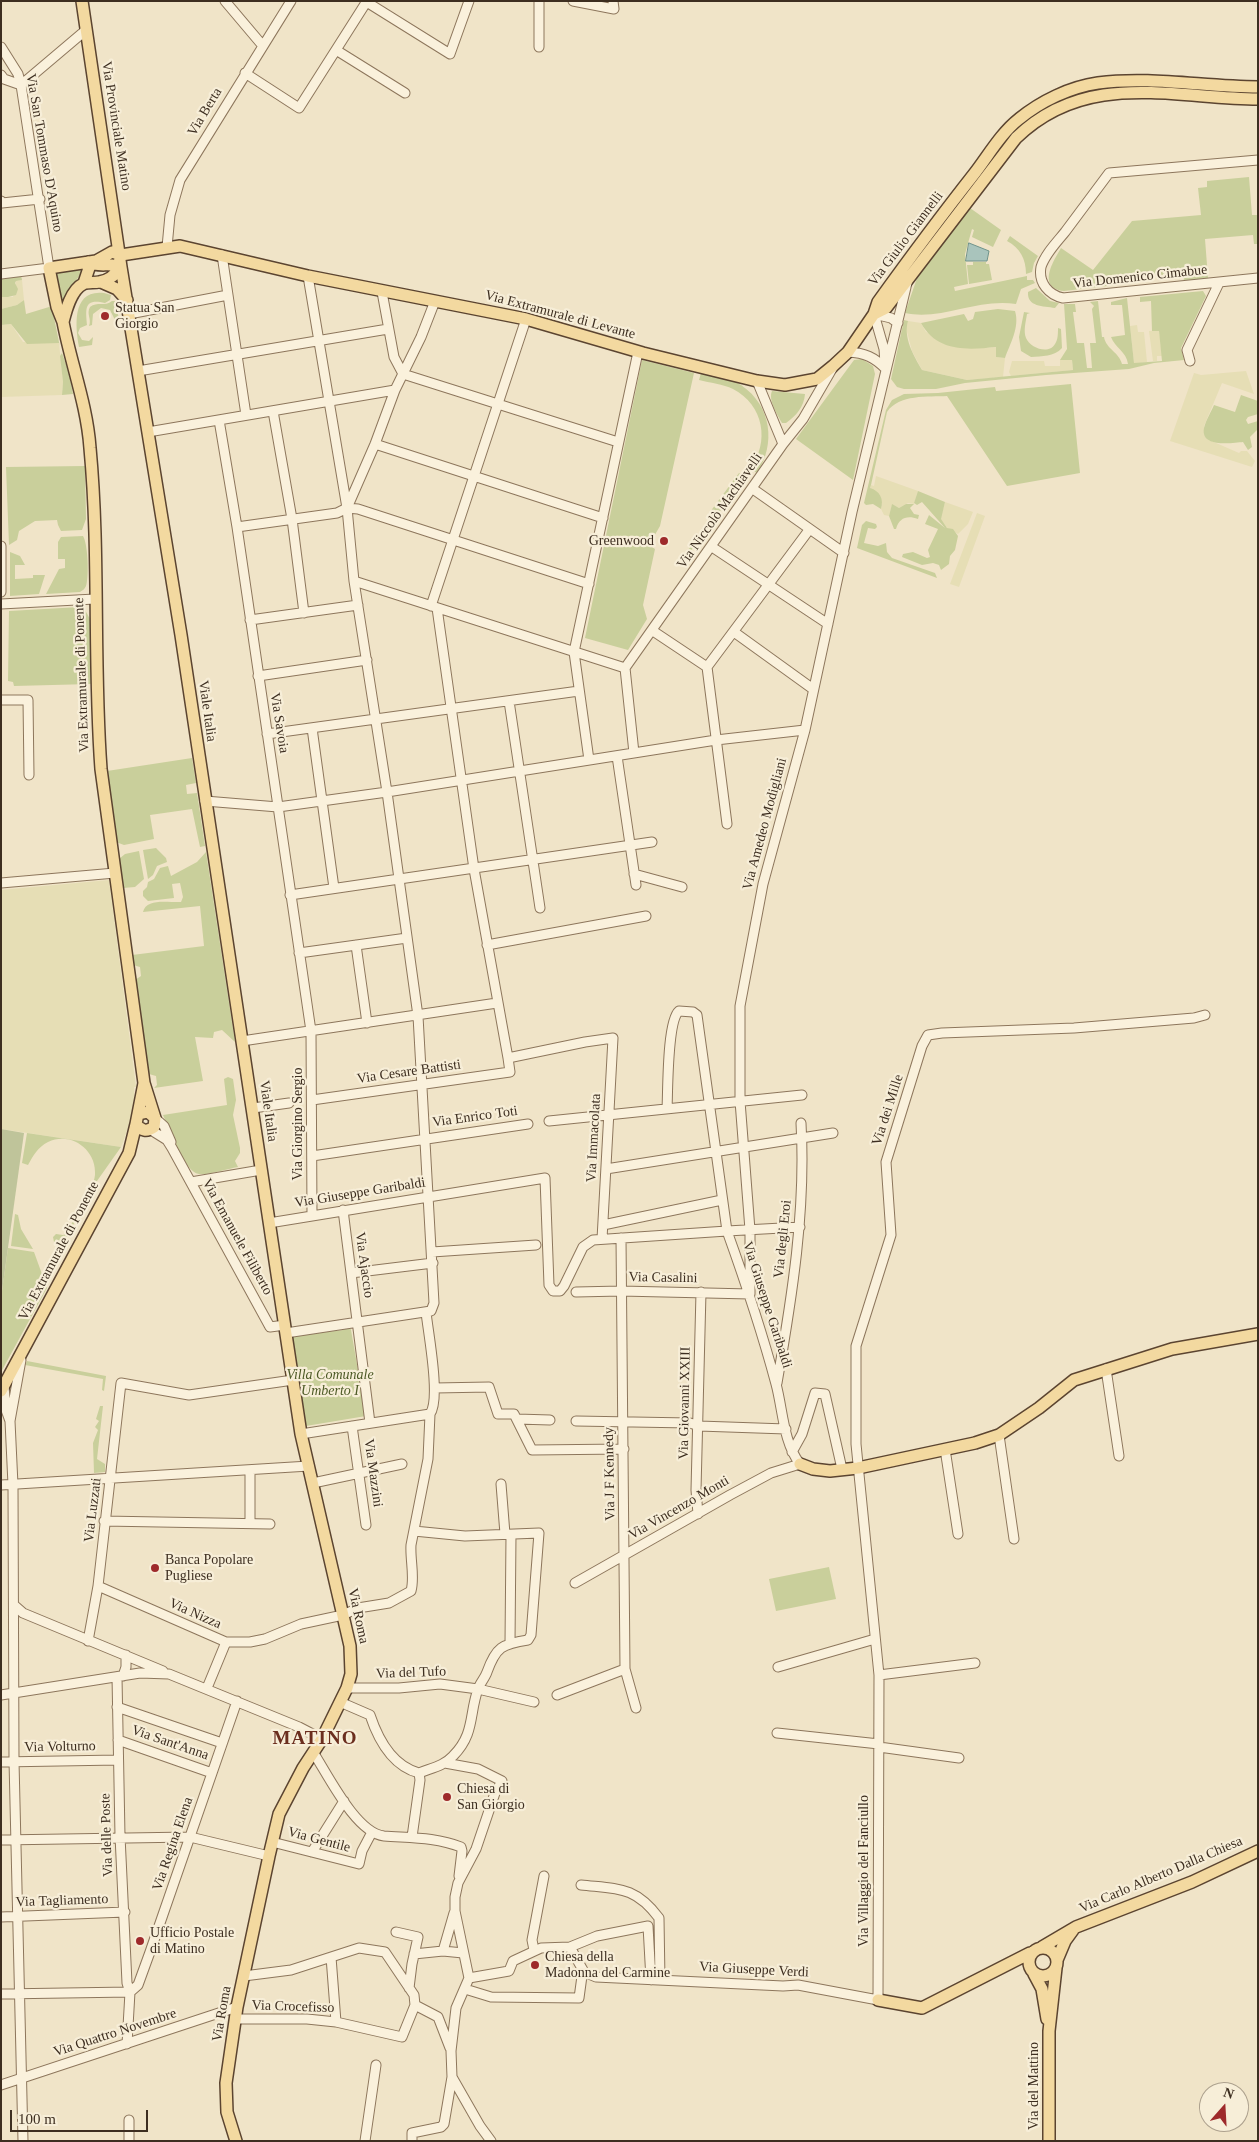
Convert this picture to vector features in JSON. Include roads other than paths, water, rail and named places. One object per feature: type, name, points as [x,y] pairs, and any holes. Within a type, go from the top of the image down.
[{"type":"main road","name":"Via Provinciale Matino","points":[[82,1],[121,261]]},
{"type":"main road","name":"Via Giulio Giannelli","points":[[874,314],[878,302],[1011,126],[1044,102],[1078,87],[1125,81],[1258,87]]},
{"type":"main road","name":"Via Giulio Giannelli","points":[[874,314],[886,308],[1016,138],[1032,124],[1065,105],[1085,98],[1118,92],[1258,100]]},
{"type":"main road","name":"Via Extramurale di Levante","points":[[49,268],[101,259],[112,252],[121,261],[167,247],[180,246],[382,292],[526,319],[638,352],[757,381],[785,385],[818,379],[848,352],[874,314]]},
{"type":"main road","points":[[84,283],[101,282],[112,277],[121,261]]},
{"type":"main road","name":"Viale Italia","points":[[121,261],[253,1108],[261,1170]]},
{"type":"main road","points":[[63,322],[70,301],[84,283],[89,268],[88,262]]},
{"type":"main road","name":"Via Extramurale di Ponente","points":[[49,268],[57,307],[63,322],[85,415],[90,446],[94,516],[97,720],[101,769],[144,1082],[155,1118],[154,1127],[149,1130],[129,1153]]},
{"type":"main road","points":[[101,282],[117,289],[127,300]]},
{"type":"main road","name":"Via Extramurale di Ponente","points":[[7,1385],[22,1352],[129,1153],[138,1119],[144,1082]]},
{"type":"main road","points":[[149,1130],[142,1130],[138,1119],[148,1112],[155,1118]]},
{"type":"main road","name":"Via Roma","points":[[235,2140],[226,2112],[226,2083],[237,2007],[272,1842],[279,1814],[303,1768],[322,1739],[347,1688],[351,1674],[350,1646],[301,1434],[261,1170]]},
{"type":"main road","points":[[800,1464],[813,1469],[830,1471],[858,1468],[999,1436],[1074,1380],[1172,1349],[1258,1334]]},
{"type":"main road","name":"Via Carlo Alberto Dalla Chiesa","points":[[1042,1947],[1076,1927],[1192,1882],[1258,1851]]},
{"type":"main road","name":"Via Carlo Alberto Dalla Chiesa","points":[[1056,1964],[1065,1941],[1076,1927]]},
{"type":"main road","points":[[1003,1968],[1015,1967],[1033,1972],[1039,1976],[1048,1975],[1056,1964],[1053,1952],[1042,1947],[1030,1953],[1028,1962],[1033,1972]]},
{"type":"main road","name":"Via Giuseppe Verdi","points":[[878,2000],[922,2008],[1030,1953]]},
{"type":"main road","name":"Via del Mattino","points":[[1049,2141],[1049,2030],[1056,1964]]},
{"type":"main road","name":"Via del Mattino","points":[[1033,1972],[1042,1989],[1049,2030]]},
{"type":"street","points":[[225,1],[262,46]]},
{"type":"street","name":"Via Berta","points":[[167,247],[170,215],[180,180],[291,1]]},
{"type":"street","points":[[245,73],[299,108],[366,2],[450,54],[469,1]]},
{"type":"street","points":[[539,1],[539,47]]},
{"type":"street","points":[[573,1],[613,5]]},
{"type":"street","points":[[1,75],[4,79],[21,86],[86,30]]},
{"type":"street","name":"Via San Tommaso D'Aquino","points":[[1,47],[18,74],[21,86],[40,199],[49,268]]},
{"type":"street","points":[[336,50],[405,93]]},
{"type":"street","name":"Via Domenico Cimabue","points":[[1258,160],[1109,173],[1043,262],[1041,273],[1042,282],[1049,291],[1054,295],[1064,298],[1258,278]]},
{"type":"street","points":[[1,201],[2,203],[40,199]]},
{"type":"street","points":[[222,255],[246,415]]},
{"type":"street","points":[[1,274],[49,268]]},
{"type":"street","points":[[285,1329],[356,1322],[426,1312],[431,1311],[434,1303],[430,1196],[418,1016],[387,792],[354,581],[347,508],[308,276]]},
{"type":"street","name":"Via Amedeo Modigliani","points":[[750,1294],[750,1230],[742,1148],[740,1102],[741,996],[763,884],[805,730],[908,279]]},
{"type":"street","points":[[1190,362],[1187,350],[1219,282]]},
{"type":"street","points":[[382,292],[394,357],[402,374],[618,442]]},
{"type":"street","points":[[129,314],[228,296]]},
{"type":"street","points":[[347,508],[375,444],[395,390],[421,337],[435,301]]},
{"type":"street","points":[[874,314],[891,318],[898,323]]},
{"type":"street","name":"Via Amedeo Modigliani","points":[[874,314],[884,349],[886,369]]},
{"type":"street","points":[[508,1058],[474,869],[462,780],[434,607],[474,476],[526,319]]},
{"type":"street","points":[[138,371],[388,329]]},
{"type":"street","points":[[589,760],[574,652],[638,352]]},
{"type":"street","points":[[848,352],[864,353],[886,369]]},
{"type":"street","name":"Via Niccolò Machiavelli","points":[[625,668],[783,444],[803,419],[833,366]]},
{"type":"street","points":[[757,381],[783,444]]},
{"type":"street","points":[[148,432],[395,390]]},
{"type":"street","points":[[273,411],[292,519],[304,613]]},
{"type":"street","name":"Via Savoia","points":[[219,420],[237,527],[311,1031]]},
{"type":"street","points":[[375,444],[603,518]]},
{"type":"street","points":[[753,489],[844,553]]},
{"type":"street","points":[[237,527],[338,513],[347,508],[358,509],[589,584]]},
{"type":"street","points":[[727,824],[707,667],[809,530]]},
{"type":"street","points":[[1,546],[1,592]]},
{"type":"street","points":[[712,547],[828,624]]},
{"type":"street","points":[[354,581],[625,668],[634,753]]},
{"type":"street","points":[[1,604],[95,599]]},
{"type":"street","points":[[250,620],[358,606]]},
{"type":"street","points":[[652,631],[707,667]]},
{"type":"street","points":[[734,632],[813,689]]},
{"type":"street","points":[[258,676],[367,660]]},
{"type":"street","points":[[267,734],[579,691]]},
{"type":"street","points":[[1,700],[28,700],[29,775]]},
{"type":"street","points":[[509,701],[540,908]]},
{"type":"street","points":[[312,728],[334,888]]},
{"type":"street","points":[[205,801],[278,807],[387,792],[716,740],[805,730]]},
{"type":"street","points":[[617,756],[636,886]]},
{"type":"street","points":[[290,895],[652,842]]},
{"type":"street","points":[[1,883],[115,873]]},
{"type":"street","points":[[634,874],[682,887]]},
{"type":"street","points":[[487,945],[646,916]]},
{"type":"street","points":[[299,953],[408,938]]},
{"type":"street","points":[[356,945],[367,1023]]},
{"type":"street","points":[[242,1040],[418,1016],[497,1003]]},
{"type":"street","points":[[667,1109],[670,1036],[674,1015],[679,1011],[694,1012],[697,1015],[727,1231],[800,1227]]},
{"type":"street","name":"Via dei Mille","points":[[858,1468],[856,1444],[856,1346],[891,1236],[886,1162],[922,1046],[928,1035],[1074,1028],[1194,1018],[1205,1015]]},
{"type":"street","name":"Via Giorgino Sergio","points":[[311,1031],[312,1216]]},
{"type":"street","name":"Via Immacolata","points":[[508,1058],[613,1038],[602,1239]]},
{"type":"street","name":"Via Cesare Battisti","points":[[312,1100],[510,1072],[508,1058]]},
{"type":"street","points":[[549,1121],[802,1095]]},
{"type":"street","points":[[253,1108],[289,1103]]},
{"type":"street","points":[[155,1118],[167,1131],[172,1148]]},
{"type":"street","name":"Via Enrico Toti","points":[[312,1156],[528,1124]]},
{"type":"street","name":"Via degli Eroi","points":[[776,1386],[788,1322],[800,1227],[803,1164],[801,1124]]},
{"type":"street","points":[[149,1130],[167,1140],[172,1148]]},
{"type":"street","points":[[606,1169],[833,1133]]},
{"type":"street","name":"Via Emanuele Filiberto","points":[[172,1148],[270,1327],[285,1329]]},
{"type":"street","points":[[191,1182],[261,1170]]},
{"type":"street","name":"Via Giuseppe Garibaldi","points":[[269,1223],[545,1178],[549,1285],[553,1291],[560,1291],[564,1286],[583,1247],[593,1240],[727,1231],[750,1294],[792,1452],[800,1464]]},
{"type":"street","points":[[603,1225],[722,1200]]},
{"type":"street","name":"Via Ajaccio","points":[[343,1210],[352,1273],[356,1322]]},
{"type":"street","name":"Via J F Kennedy","points":[[621,1238],[625,1669],[636,1708]]},
{"type":"street","points":[[432,1252],[536,1245]]},
{"type":"street","points":[[352,1273],[432,1263]]},
{"type":"street","name":"Via Casalini","points":[[576,1292],[621,1290],[750,1294]]},
{"type":"street","name":"Via Giovanni XXIII","points":[[698,1514],[696,1490],[701,1292]]},
{"type":"street","points":[[340,1702],[370,1714],[377,1736],[392,1757],[411,1771],[419,1772],[445,1762],[454,1756],[471,1727],[478,1689],[493,1654],[510,1643],[528,1640],[531,1636],[539,1534],[465,1536],[414,1531],[428,1459],[430,1414],[433,1411],[435,1388],[426,1312]]},
{"type":"street","points":[[356,1322],[370,1423]]},
{"type":"street","points":[[1106,1369],[1119,1456]]},
{"type":"street","name":"Via Luzzati","points":[[88,1641],[98,1586],[121,1383],[189,1395],[293,1380]]},
{"type":"street","points":[[7,1385],[6,1410],[10,1421],[13,1485],[14,1761],[17,1916],[21,1993],[20,2079],[23,2141]]},
{"type":"street","points":[[435,1388],[489,1387],[498,1414],[514,1414],[532,1450],[624,1449]]},
{"type":"street","points":[[792,1452],[802,1434],[815,1392],[825,1394],[842,1469]]},
{"type":"street","points":[[301,1434],[430,1414]]},
{"type":"street","points":[[517,1419],[550,1420]]},
{"type":"street","points":[[576,1421],[690,1423],[699,1426],[786,1429]]},
{"type":"street","name":"Via Mazzini","points":[[352,1426],[366,1525]]},
{"type":"street","points":[[999,1436],[1014,1539]]},
{"type":"street","points":[[945,1449],[958,1534]]},
{"type":"street","points":[[313,1483],[402,1464]]},
{"type":"street","name":"Via Vincenzo Monti","points":[[575,1583],[771,1473],[800,1464]]},
{"type":"street","points":[[1,1486],[309,1466]]},
{"type":"street","name":"Via Villaggio del Fanciullo","points":[[858,1468],[879,1675],[878,2000]]},
{"type":"street","points":[[250,1470],[250,1523]]},
{"type":"street","points":[[501,1484],[508,1535],[510,1643]]},
{"type":"street","points":[[104,1521],[270,1524]]},
{"type":"street","name":"Via Nizza","points":[[98,1586],[226,1642],[250,1642],[264,1639],[301,1624],[343,1615],[358,1608],[389,1603],[411,1591],[413,1584],[410,1559],[414,1531]]},
{"type":"street","points":[[14,1606],[23,1613],[207,1688],[299,1727],[322,1739]]},
{"type":"street","points":[[778,1667],[875,1639]]},
{"type":"street","points":[[207,1688],[226,1642]]},
{"type":"street","name":"Via delle Poste","points":[[126,1655],[126,1667],[120,1676],[117,1707],[120,1836],[127,1983],[130,1992]]},
{"type":"street","points":[[879,1675],[976,1662]]},
{"type":"street","points":[[557,1695],[625,1669]]},
{"type":"street","points":[[1,1695],[140,1673],[169,1674]]},
{"type":"street","name":"Via del Tufo","points":[[347,1688],[399,1688],[440,1684],[478,1689],[534,1702]]},
{"type":"street","name":"Via Regina Elena","points":[[130,1992],[138,1984],[144,1968],[237,1701]]},
{"type":"street","points":[[117,1707],[222,1743]]},
{"type":"street","points":[[777,1733],[879,1745],[959,1758]]},
{"type":"street","name":"Via Sant'Anna","points":[[118,1740],[212,1772]]},
{"type":"street","points":[[313,1752],[354,1815],[372,1832],[383,1836],[428,1838],[461,1847],[455,1911],[443,1951]]},
{"type":"street","name":"Via Volturno","points":[[1,1762],[118,1760]]},
{"type":"street","points":[[445,1762],[478,1769],[502,1781],[495,1793],[476,1849],[458,1884]]},
{"type":"street","points":[[412,1836],[420,1780],[419,1772]]},
{"type":"street","points":[[312,1852],[344,1801]]},
{"type":"street","name":"Via Gentile","points":[[272,1842],[359,1864],[362,1850],[372,1832]]},
{"type":"street","points":[[1,1840],[120,1836],[190,1837],[269,1856]]},
{"type":"street","points":[[534,1950],[532,1940],[544,1876]]},
{"type":"street","points":[[581,1885],[627,1890],[640,1897],[653,1910],[659,1918],[656,1980]]},
{"type":"street","points":[[412,2141],[412,2133],[441,2128],[444,2124],[452,2077],[451,2051],[456,2008],[470,1978],[455,1911]]},
{"type":"street","name":"Via Tagliamento","points":[[1,1917],[125,1912]]},
{"type":"street","points":[[470,1978],[509,1971],[513,1960],[534,1950],[570,1947],[596,1936],[648,1926],[656,1980]]},
{"type":"street","points":[[396,1932],[418,1937],[409,1988]]},
{"type":"street","points":[[465,1989],[491,1996],[579,1998],[584,1972],[570,1947]]},
{"type":"street","points":[[244,1976],[291,1970],[359,1948],[385,1952],[414,1995],[415,2005],[438,2017],[451,2051]]},
{"type":"street","points":[[414,1954],[443,1951],[463,1953]]},
{"type":"street","points":[[331,1957],[336,2022]]},
{"type":"street","name":"Via Giuseppe Verdi","points":[[584,1972],[596,1977],[783,1986],[798,1985],[878,2000]]},
{"type":"street","points":[[1,1994],[130,1992],[126,2044]]},
{"type":"street","name":"Via Crocefisso","points":[[235,2020],[307,2019],[336,2022],[402,2037],[415,2005]]},
{"type":"street","name":"Via Quattro Novembre","points":[[1,2085],[237,2007]]},
{"type":"street","points":[[365,2141],[376,2064]]},
{"type":"street","points":[[452,2077],[480,2126],[491,2141]]},
{"type":"street","points":[[129,2120],[129,2141]]},
{"type":"water","points":[[969,243],[989,251],[987,261],[966,261]]},
{"type":"place","name":"Statua San Giorgio","points":[[105,316]]},
{"type":"place","name":"Greenwood","points":[[664,541]]},
{"type":"place","name":"Banca Popolare Pugliese","points":[[155,1568]]},
{"type":"place","name":"Chiesa di San Giorgio","points":[[447,1797]]},
{"type":"place","name":"Ufficio Postale di Matino","points":[[140,1941]]},
{"type":"place","name":"Chiesa della Madonna del Carmine","points":[[535,1965]]},
{"type":"district","name":"MATINO","points":[[315,1739]]},
{"type":"park label","name":"Villa Comunale Umberto I","points":[[330,1384]]}]
